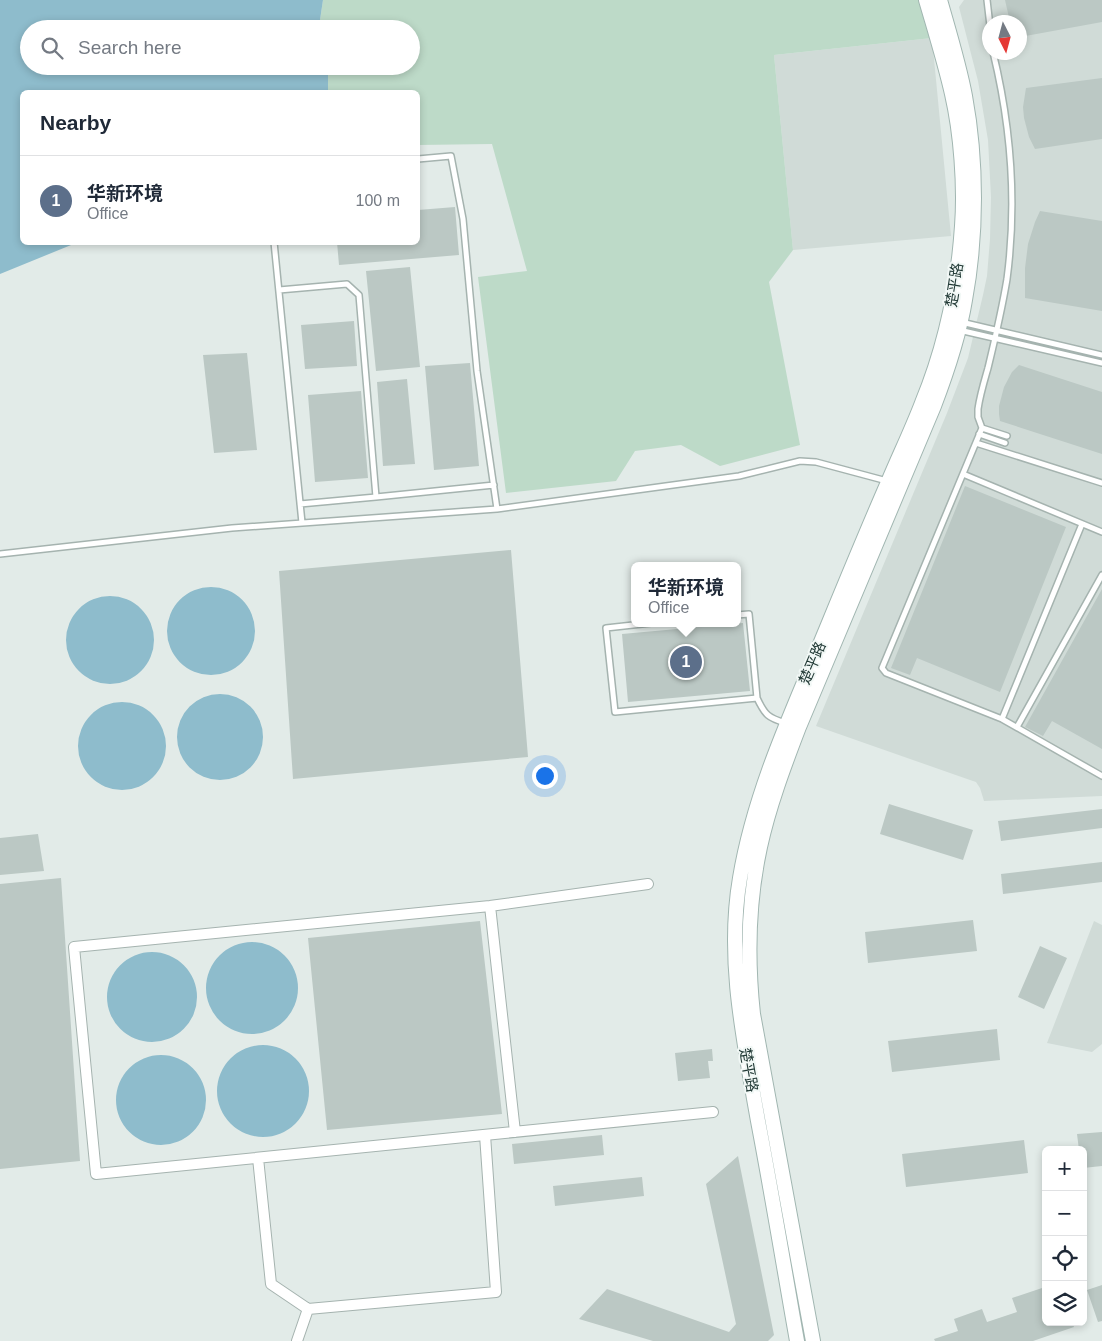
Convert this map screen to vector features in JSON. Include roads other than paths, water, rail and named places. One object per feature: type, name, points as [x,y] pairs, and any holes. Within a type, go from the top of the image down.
[{"type":"main road","name":"楚平路","points":[[926,0],[953,97],[961,161],[962,224],[954,289],[954,324]]},
{"type":"main road","name":"楚平路","points":[[797,1341],[748,1066],[735,962],[736,903],[747,844],[762,789],[786,724],[894,483],[944,381],[954,324],[969,276],[972,251],[973,203],[970,128],[965,95],[940,0]]},
{"type":"main road","name":"楚平路","points":[[813,1341],[753,1014],[749,961],[751,903],[760,845],[784,767],[894,483]]},
{"type":"street","points":[[648,884],[490,906],[74,947],[96,1174],[713,1112]]},
{"type":"street","points":[[490,906],[515,1132]]},
{"type":"street","points":[[258,1158],[271,1284],[308,1308],[496,1292],[485,1135]]},
{"type":"street","points":[[297,1341],[308,1308]]},
{"type":"lane","points":[[987,0],[989,15]]},
{"type":"lane","points":[[995,60],[1006,114],[1010,154],[1011,228],[1007,279],[978,409],[981,431],[882,668],[886,674],[1002,719],[1102,776]]},
{"type":"lane","points":[[420,158],[451,156],[463,219],[477,370],[497,509]]},
{"type":"lane","points":[[274,245],[302,523]]},
{"type":"lane","points":[[278,290],[347,284],[359,295],[376,497]]},
{"type":"lane","points":[[954,324],[997,330],[1102,355]]},
{"type":"lane","points":[[954,324],[995,338],[1102,363]]},
{"type":"lane","points":[[981,431],[1007,436]]},
{"type":"lane","points":[[981,431],[1004,443]]},
{"type":"lane","points":[[976,443],[1102,483]]},
{"type":"lane","points":[[0,554],[232,528],[497,509],[739,476],[800,461],[816,462],[894,483]]},
{"type":"lane","points":[[963,474],[1102,532]]},
{"type":"lane","points":[[300,504],[494,485]]},
{"type":"lane","points":[[1002,719],[1082,524]]},
{"type":"lane","points":[[1017,727],[1102,575]]},
{"type":"lane","points":[[741,615],[749,614],[757,698],[768,716],[786,724]]},
{"type":"lane","points":[[631,625],[606,628],[615,712],[757,698]]},
{"type":"water","points":[[0,0],[323,0],[320,20],[20,20],[20,75],[328,75],[328,90],[20,90],[20,245],[71,245],[0,274]]},
{"type":"water","points":[[211,587],[228,590],[242,600],[252,614],[255,631],[252,648],[242,662],[228,672],[211,675],[194,672],[180,662],[170,648],[167,631],[170,614],[180,600],[194,590]]},
{"type":"water","points":[[110,596],[127,599],[141,609],[151,623],[154,640],[151,657],[141,671],[127,681],[110,684],[93,681],[79,671],[69,657],[66,640],[69,623],[79,609],[93,599]]},
{"type":"water","points":[[220,694],[236,697],[244,701],[256,713],[260,721],[263,737],[260,753],[256,761],[244,773],[236,777],[220,780],[204,777],[196,773],[184,761],[180,753],[177,737],[180,721],[184,713],[196,701],[204,697]]},
{"type":"water","points":[[113,702],[131,702],[147,709],[159,721],[166,737],[166,755],[159,771],[147,783],[131,790],[113,790],[97,783],[85,771],[78,755],[78,737],[85,721],[97,709]]},
{"type":"water","points":[[252,942],[270,945],[285,955],[295,970],[298,988],[295,1006],[285,1021],[270,1031],[252,1034],[234,1031],[219,1021],[209,1006],[206,988],[209,970],[219,955],[234,945]]},
{"type":"water","points":[[152,952],[169,955],[184,965],[194,980],[197,997],[194,1014],[184,1029],[169,1039],[152,1042],[135,1039],[120,1029],[110,1014],[107,997],[110,980],[120,965],[135,955]]},
{"type":"water","points":[[263,1045],[281,1048],[296,1058],[306,1073],[309,1091],[306,1109],[296,1124],[281,1134],[263,1137],[245,1134],[230,1124],[220,1109],[217,1091],[220,1073],[230,1058],[245,1048]]},
{"type":"water","points":[[161,1055],[178,1058],[193,1068],[203,1083],[206,1100],[203,1117],[193,1132],[178,1142],[161,1145],[144,1142],[129,1132],[119,1117],[116,1100],[119,1083],[129,1068],[144,1058]]},
{"type":"place","name":"华新环境","points":[[686,662]]}]
